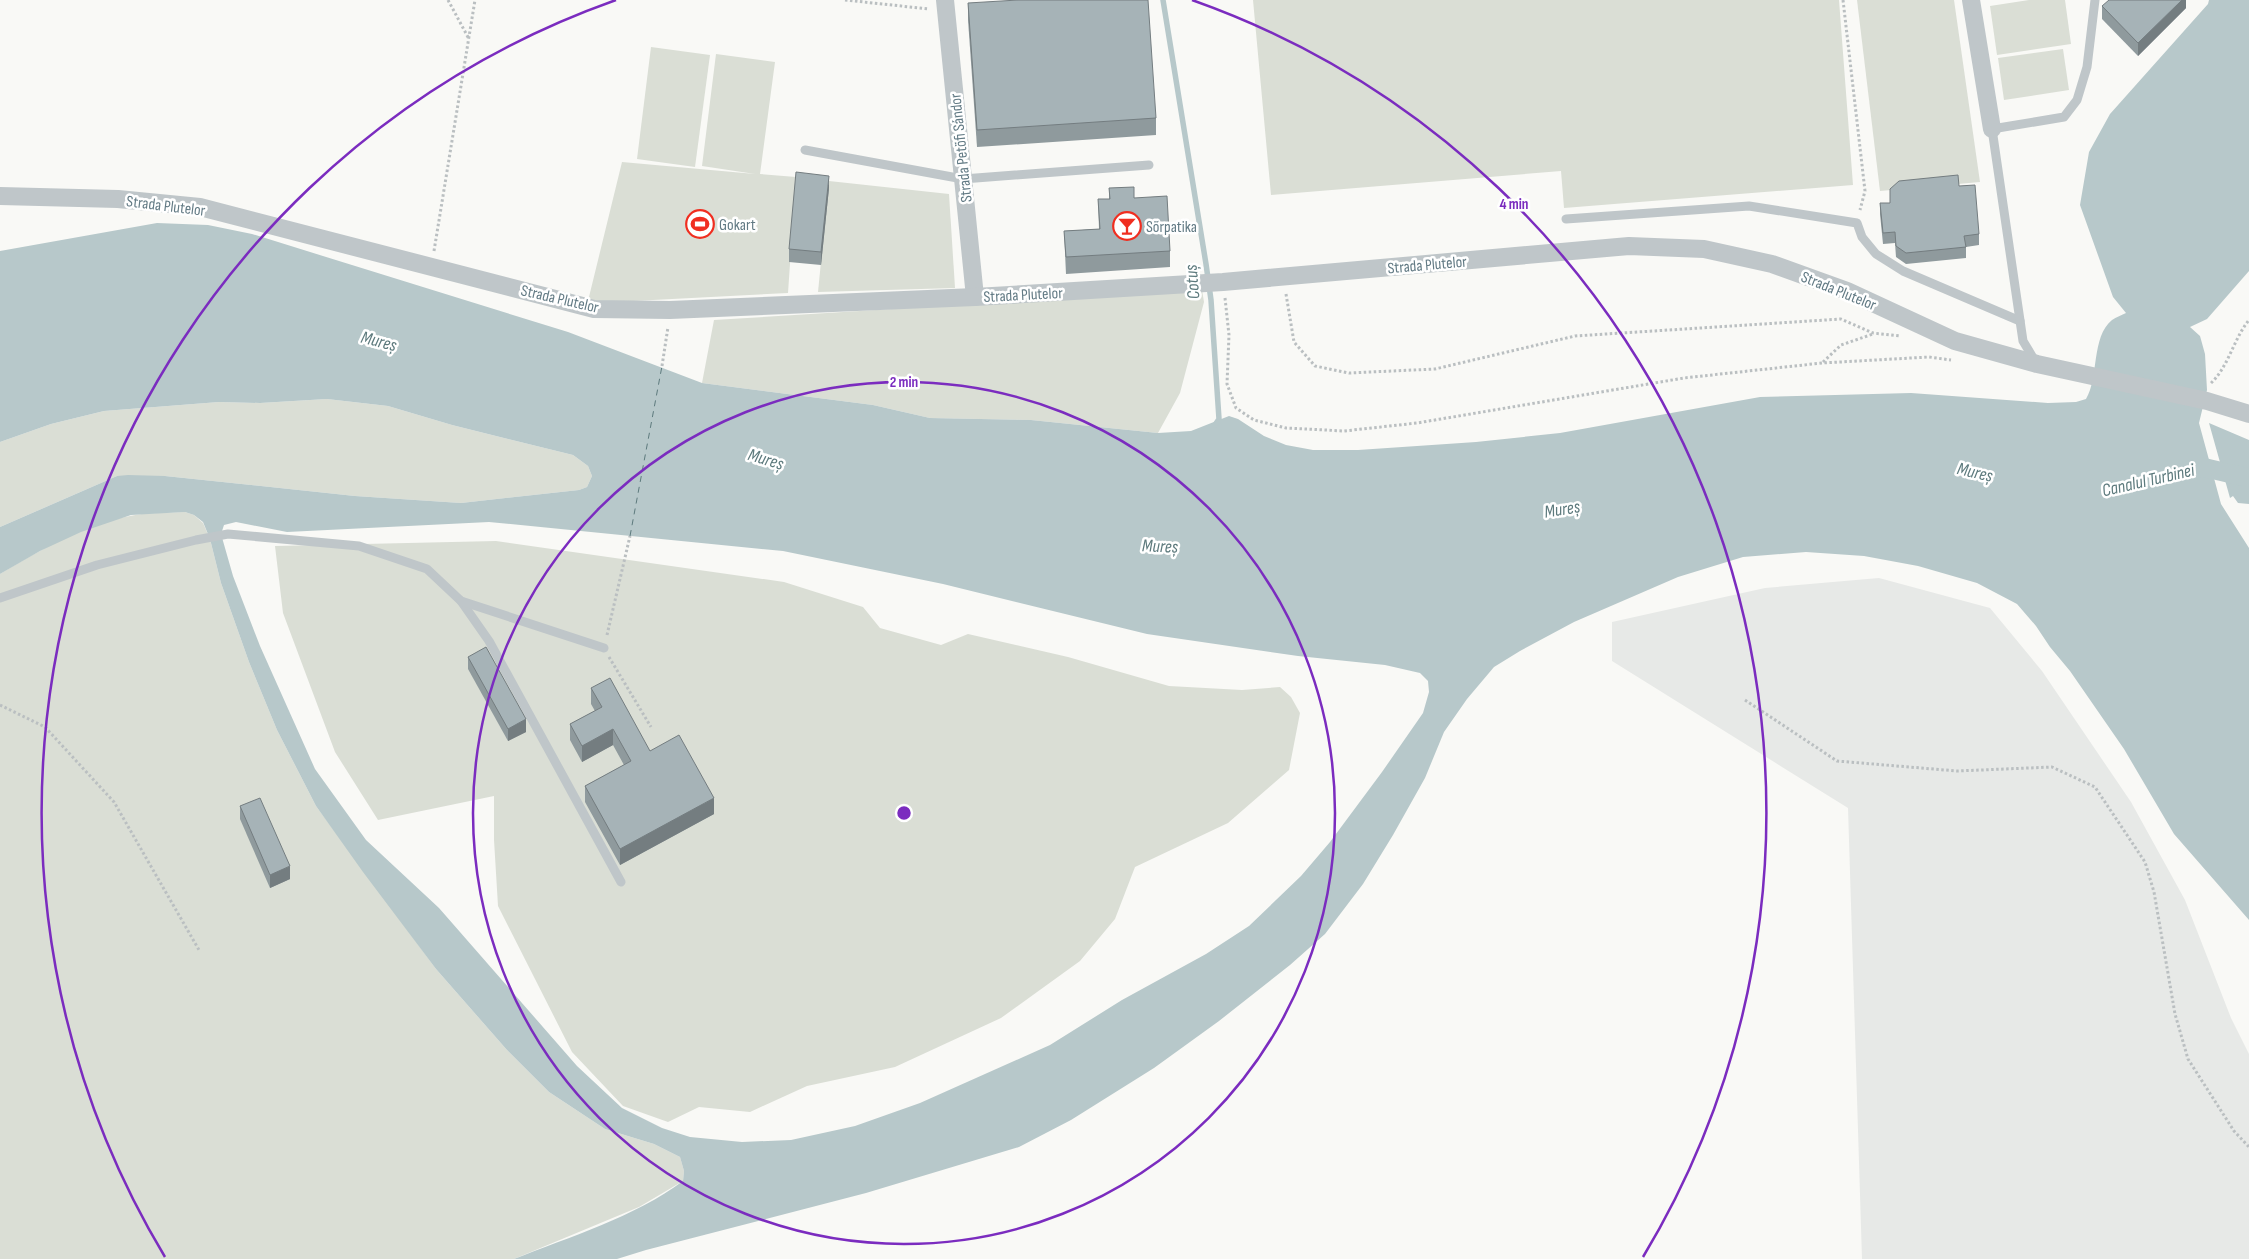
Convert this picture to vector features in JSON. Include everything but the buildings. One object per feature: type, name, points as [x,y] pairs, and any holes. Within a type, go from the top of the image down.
[{"type":"street","points":[[1971,0],[1992,129]]},
{"type":"street","name":"Strada Petöfi Sándor","points":[[946,6],[975,296]]},
{"type":"street","name":"Strada Plutelor","points":[[0,196],[118,199],[200,207],[594,309],[670,310],[1194,284],[1227,291],[1283,277],[1628,246],[1704,249],[1772,264],[1847,291],[1955,341],[2037,364],[2207,401],[2249,414]]},
{"type":"lane","points":[[2037,364],[2023,341],[1992,129],[2064,117],[2077,100],[2087,67],[2095,0]]},
{"type":"lane","points":[[805,150],[963,179],[1149,164]]},
{"type":"lane","points":[[1566,219],[1749,206],[1857,223],[1862,237],[1876,254],[1903,271],[2020,322]]},
{"type":"lane","points":[[0,598],[98,565],[196,540],[228,534],[359,546],[427,569],[461,601],[489,641],[621,882]]},
{"type":"lane","points":[[461,601],[604,648]]},
{"type":"path","points":[[448,0],[468,39]]},
{"type":"path","points":[[431,266],[475,0]]},
{"type":"path","points":[[845,0],[946,6]]},
{"type":"path","points":[[1844,0],[1866,191],[1857,223]]},
{"type":"path","points":[[1283,277],[1294,342],[1315,366],[1349,373],[1435,369],[1575,336],[1841,320],[1874,333],[1910,337]]},
{"type":"path","points":[[1227,291],[1229,335],[1227,384],[1236,408],[1254,420],[1286,428],[1344,431],[1417,423],[1684,378],[1822,363],[1929,357],[1955,360]]},
{"type":"path","points":[[662,366],[670,310]]},
{"type":"path","points":[[2211,383],[2222,374],[2232,348],[2249,320]]},
{"type":"path","points":[[1822,363],[1841,346],[1874,333]]},
{"type":"path","points":[[630,536],[604,648],[651,727]]},
{"type":"path","points":[[1745,700],[1837,761],[1957,770],[2052,767],[2095,787],[2145,862],[2154,892],[2175,1014],[2188,1059],[2234,1131],[2249,1147]]},
{"type":"path","points":[[0,705],[45,727],[114,802],[199,950]]},
{"type":"shaded area","points":[[1253,0],[1839,0],[1853,185],[1564,208],[1561,171],[1271,195]]},
{"type":"shaded area","points":[[1857,0],[1954,0],[1980,182],[1880,191]]},
{"type":"shaded area","points":[[2029,0],[2065,0],[2071,44],[1997,55],[1990,6]]},
{"type":"shaded area","points":[[651,47],[710,55],[695,167],[637,159]]},
{"type":"shaded area","points":[[2063,49],[2069,90],[2004,100],[1998,58]]},
{"type":"shaded area","name":"Gokart","points":[[716,54],[775,62],[760,174],[796,177],[788,293],[595,303],[588,301],[622,162],[755,174],[702,166]]},
{"type":"shaded area","points":[[829,181],[949,194],[955,288],[818,292]]},
{"type":"shaded area","points":[[1202,290],[1204,302],[1180,393],[1158,433],[1031,420],[930,418],[873,405],[702,383],[714,320]]},
{"type":"shaded area","points":[[327,399],[388,406],[452,425],[573,455],[588,466],[592,476],[587,487],[579,490],[461,503],[355,496],[165,476],[117,476],[0,527],[0,442],[51,424],[104,411],[219,402],[260,403]]},
{"type":"shaded area","points":[[185,512],[194,515],[203,523],[210,539],[221,583],[249,662],[277,730],[316,806],[436,969],[507,1050],[549,1092],[605,1129],[654,1144],[680,1157],[684,1171],[683,1181],[639,1207],[514,1259],[0,1259],[0,574],[47,547],[96,525],[137,515]]},
{"type":"shaded area","points":[[496,541],[784,582],[863,607],[880,628],[941,645],[968,634],[1068,657],[1169,686],[1242,690],[1280,687],[1291,697],[1300,713],[1289,770],[1228,823],[1135,867],[1115,919],[1080,961],[1001,1018],[895,1067],[807,1086],[750,1112],[699,1107],[668,1122],[623,1106],[572,1052],[498,906],[494,840],[494,796],[378,820],[335,752],[283,613],[275,546]]},
{"type":"shaded area","points":[[1879,578],[1990,608],[2042,671],[2131,802],[2185,900],[2231,1018],[2249,1054],[2249,1259],[1862,1259],[1848,808],[1612,661],[1612,622],[1765,588]]},
{"type":"water","name":"Mureș","points":[[2209,0],[2249,0],[2249,271],[2207,319],[2190,327],[2200,336],[2205,354],[2207,390],[2199,423],[2221,504],[2249,548],[2249,920],[2174,834],[2124,749],[2070,671],[2017,604],[1977,583],[1918,566],[1864,556],[1806,552],[1743,557],[1678,577],[1574,622],[1494,667],[1467,699],[1444,732],[1425,778],[1393,835],[1363,884],[1325,934],[1290,965],[1219,1021],[1154,1068],[1071,1120],[1019,1147],[866,1193],[617,1259],[514,1259],[623,1216],[664,1194],[683,1181],[684,1171],[680,1157],[654,1144],[605,1129],[549,1092],[507,1050],[436,969],[363,872],[316,806],[277,730],[249,662],[221,583],[210,539],[203,522],[194,515],[185,512],[131,515],[81,532],[40,551],[0,574],[0,527],[117,476],[165,476],[355,496],[461,503],[579,490],[587,487],[592,476],[588,466],[573,455],[452,425],[388,406],[327,399],[260,403],[219,402],[104,411],[51,424],[0,442],[0,251],[157,223],[208,225],[252,234],[568,332],[702,383],[873,405],[930,418],[1031,420],[1158,433],[1191,431],[1229,416],[1238,419],[1264,436],[1286,445],[1313,450],[1358,450],[1476,442],[1560,433],[1760,397],[1911,393],[2048,403],[2076,402],[2086,399],[2090,390],[2098,347],[2105,327],[2112,320],[2126,313],[2113,297],[2080,205],[2089,152],[2110,114],[2208,4]],"holes":[[[236,522],[287,532],[489,522],[783,551],[943,584],[1147,634],[1298,656],[1385,665],[1420,673],[1428,681],[1429,692],[1423,713],[1330,842],[1301,876],[1249,926],[1206,954],[1122,1000],[1050,1045],[920,1103],[855,1126],[791,1140],[742,1142],[690,1137],[662,1128],[622,1108],[577,1066],[439,908],[366,840],[315,769],[260,646],[233,576],[221,534],[224,525]]]},
{"type":"water","points":[[2209,423],[2249,440],[2249,504],[2238,503],[2233,496],[2230,498]]},
{"type":"waterway","name":"Cotuș","points":[[1163,0],[1211,300],[1219,419],[1215,425]]},
{"type":"waterway","name":"Canalul Turbinei","points":[[2187,471],[2202,467],[2249,478]]},
{"type":"ferry route","points":[[630,536],[662,366]]},
{"type":"place","name":"Gokart","points":[[700,224]]},
{"type":"place","name":"Sörpatika","points":[[1127,226]]}]
